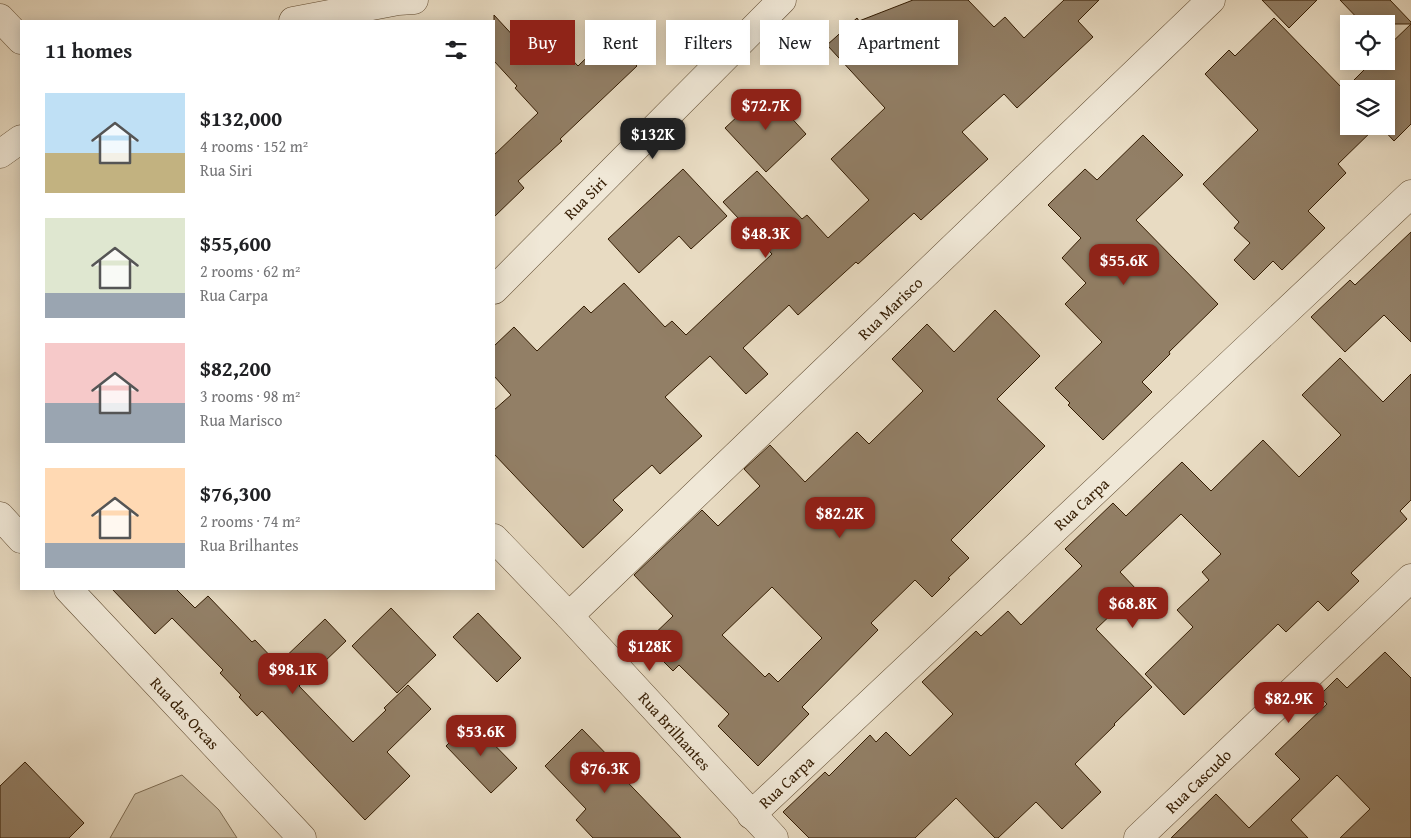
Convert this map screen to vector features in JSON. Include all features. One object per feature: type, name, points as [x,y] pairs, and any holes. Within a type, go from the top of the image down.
[{"type":"street","points":[[298,20],[398,1],[414,0]]},
{"type":"street","name":"Rua Siri","points":[[495,289],[782,0]]},
{"type":"street","name":"Rua Marisco","points":[[569,616],[1211,0]]},
{"type":"street","points":[[0,18],[20,39]]},
{"type":"street","points":[[0,154],[20,140]]},
{"type":"street","name":"Rua Carpa","points":[[751,814],[1411,194]]},
{"type":"street","points":[[0,516],[20,538]]},
{"type":"street","name":"Rua Brilhantes","points":[[495,539],[569,616],[774,838]]},
{"type":"street","name":"Rua Cascudo","points":[[1138,838],[1411,578]]},
{"type":"street","name":"Rua das Orcas","points":[[69,590],[302,838]]},
{"type":"shaded area","points":[[182,775],[219,810],[237,838],[110,838],[135,794]]},
{"type":"building","points":[[913,0],[968,0],[994,27],[1005,17],[1024,38],[1064,0],[1099,0],[1078,21],[1093,37],[1017,108],[1004,94],[962,132],[988,159],[921,220],[914,213],[858,264],[856,262],[798,315],[789,305],[743,348],[768,374],[746,394],[710,356],[665,397],[702,436],[660,474],[652,465],[613,500],[623,510],[583,548],[495,455],[495,409],[511,395],[495,377],[495,345],[514,327],[537,351],[584,306],[591,313],[624,283],[665,327],[672,321],[686,335],[772,254],[723,202],[757,171],[802,219],[807,215],[828,238],[869,200],[831,159],[885,108],[845,65],[958,65],[958,20],[862,20]]},
{"type":"building","points":[[1262,0],[1317,0],[1289,28]]},
{"type":"building","points":[[1340,0],[1390,0],[1411,24],[1395,24],[1395,15],[1354,15]]},
{"type":"building","points":[[494,15],[510,32],[510,65],[575,65],[575,63],[578,66],[585,59],[585,65],[637,66],[560,139],[562,141],[518,181],[524,188],[495,216],[495,154],[538,113],[495,62]]},
{"type":"building","points":[[1274,18],[1340,86],[1340,135],[1368,135],[1338,164],[1346,173],[1308,211],[1325,228],[1282,270],[1273,261],[1254,280],[1234,260],[1250,243],[1234,228],[1239,222],[1203,184],[1258,130],[1205,74],[1229,50],[1235,56]]},
{"type":"building","points":[[1411,24],[1411,124],[1394,141],[1388,135],[1395,135],[1395,80],[1354,80],[1364,70],[1395,70],[1395,39]]},
{"type":"building","points":[[839,34],[839,58],[829,47],[829,43]]},
{"type":"building","points":[[766,90],[806,134],[766,172],[725,128]]},
{"type":"building","points":[[1143,135],[1183,175],[1136,220],[1218,304],[1169,352],[1170,354],[1142,382],[1152,392],[1103,440],[1068,405],[1070,403],[1055,388],[1102,342],[1065,304],[1086,283],[1062,258],[1081,238],[1048,205],[1085,169],[1097,180]]},
{"type":"building","points":[[683,169],[727,216],[691,249],[679,236],[639,273],[608,239]]},
{"type":"building","points":[[1411,232],[1411,342],[1384,315],[1345,352],[1311,317],[1350,280],[1355,285]]},
{"type":"building","points":[[995,310],[1040,356],[997,399],[1045,446],[951,540],[969,558],[932,597],[915,580],[871,623],[878,630],[802,707],[809,714],[758,766],[718,726],[729,714],[679,665],[673,671],[645,643],[673,616],[634,575],[702,510],[718,526],[760,486],[744,469],[770,445],[805,482],[857,432],[869,444],[923,391],[892,359],[927,324],[954,352]],"holes":[[[772,587],[822,638],[778,682],[769,673],[765,677],[722,635]]]},
{"type":"building","points":[[1340,358],[1383,402],[1411,374],[1411,500],[1400,511],[1407,519],[1351,573],[1359,581],[1328,611],[1318,601],[1286,632],[1278,624],[1184,715],[1145,674],[1193,627],[1177,610],[1209,580],[1202,572],[1221,554],[1181,514],[1120,572],[1137,590],[1096,629],[1152,687],[1075,764],[1101,792],[1062,829],[1036,802],[998,838],[995,838],[956,798],[915,838],[809,838],[783,812],[825,772],[829,776],[870,735],[876,742],[886,732],[910,756],[953,714],[922,682],[976,631],[981,636],[1008,611],[1021,625],[1082,566],[1065,549],[1113,503],[1126,516],[1182,462],[1211,491],[1263,440],[1299,477],[1341,435],[1302,395]]},
{"type":"building","points":[[113,590],[177,590],[195,608],[208,596],[252,642],[255,640],[278,664],[325,619],[346,641],[299,686],[353,742],[386,710],[384,708],[408,685],[431,709],[387,752],[410,776],[365,820],[262,711],[257,716],[239,697],[241,695],[220,673],[223,670],[172,618],[155,634]]},
{"type":"building","points":[[391,608],[436,655],[397,693],[352,646]]},
{"type":"building","points":[[478,613],[521,658],[497,682],[453,637]]},
{"type":"building","points":[[1385,652],[1411,678],[1411,838],[1340,838],[1370,809],[1337,775],[1291,820],[1308,838],[1171,838],[1216,794],[1249,828],[1300,779],[1275,754],[1327,704],[1319,696],[1337,678],[1347,688]]},
{"type":"building","points":[[471,721],[517,768],[491,793],[446,746]]},
{"type":"building","points":[[582,729],[615,763],[612,766],[681,838],[593,838],[576,820],[586,809],[545,766]]},
{"type":"building","points":[[25,762],[84,823],[69,838],[0,838],[0,786]]}]
